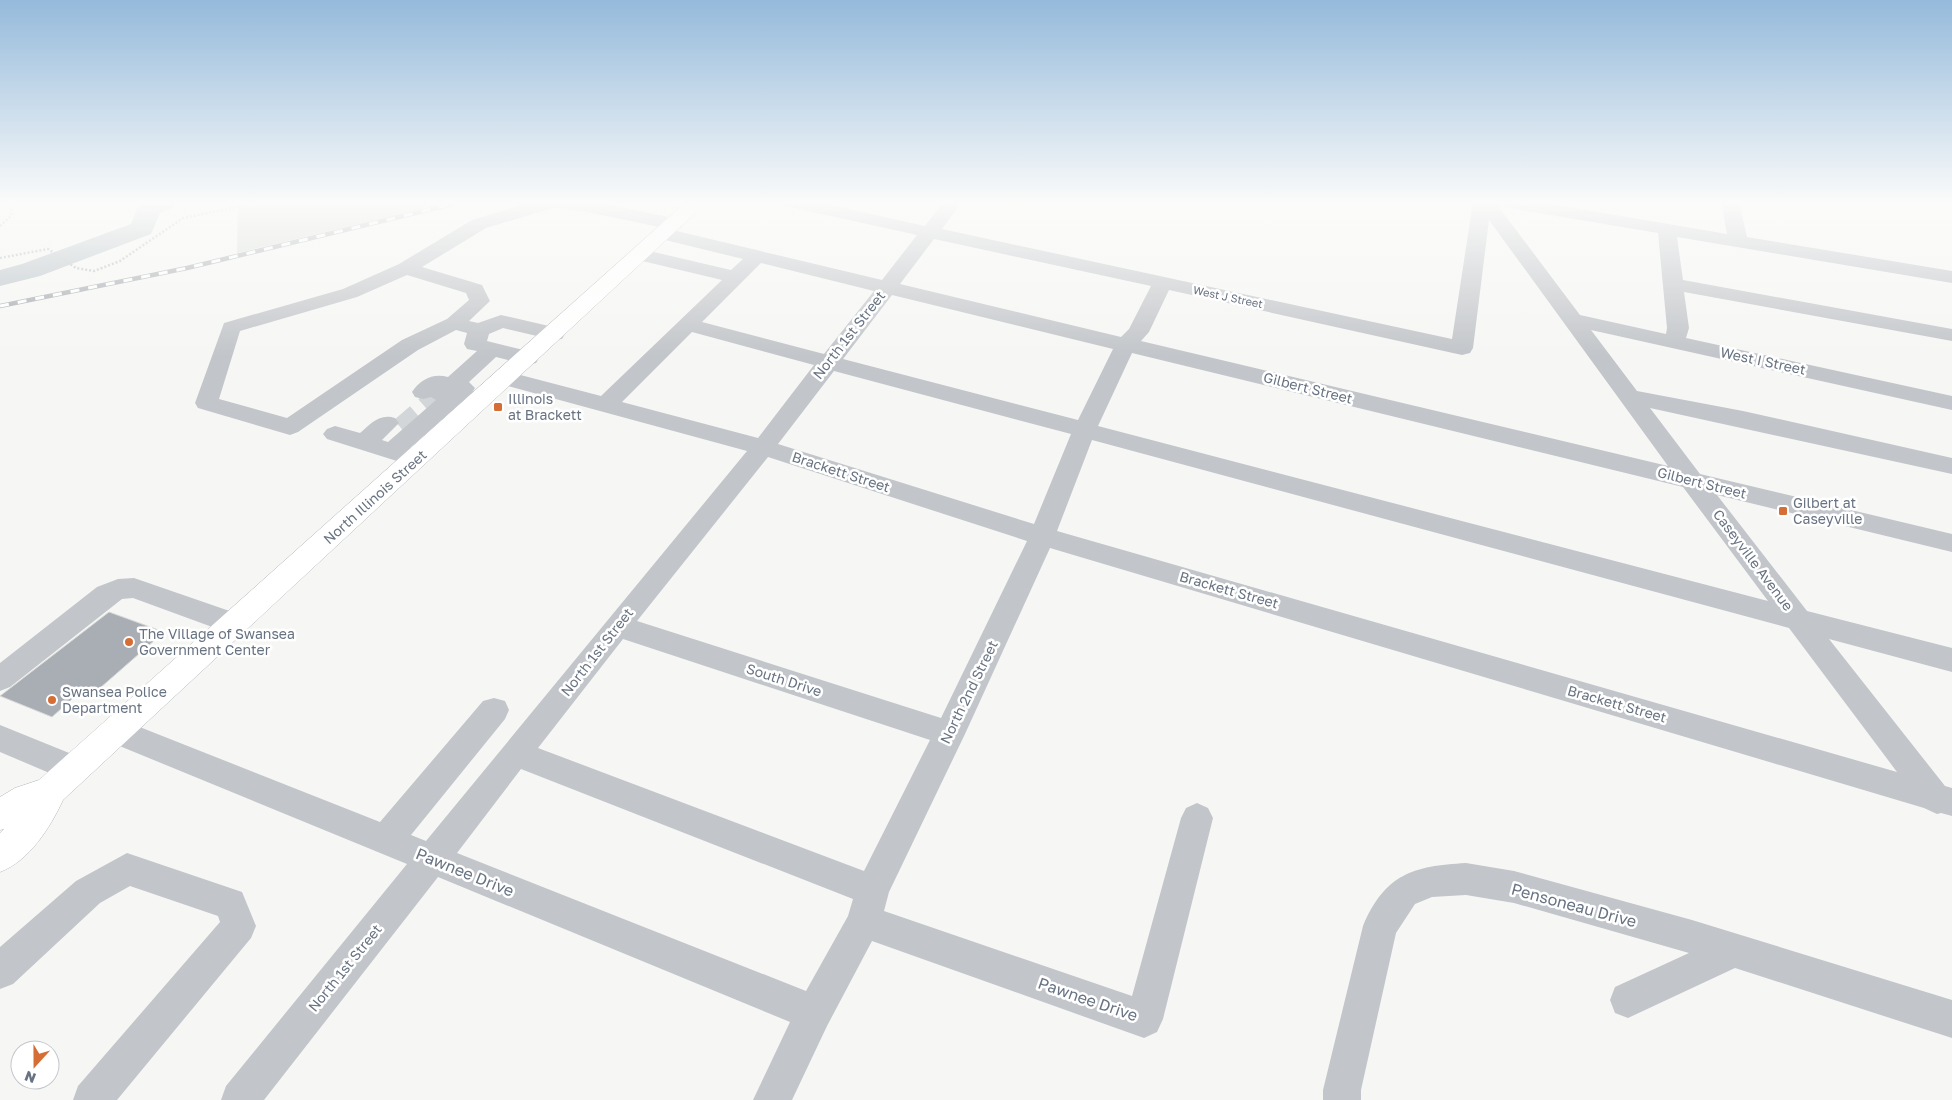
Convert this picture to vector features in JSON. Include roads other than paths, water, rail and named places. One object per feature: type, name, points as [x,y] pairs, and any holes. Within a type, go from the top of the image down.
[{"type":"main road","name":"North Illinois Street","points":[[0,815],[62,780],[641,255]]},
{"type":"main road","name":"North Illinois Street","points":[[0,856],[30,827],[62,780]]},
{"type":"street","name":"Gilbert Street","points":[[430,253],[406,268],[350,293],[231,327],[206,403],[290,427],[410,345],[454,323]]},
{"type":"street","name":"Gilbert Street","points":[[748,253],[1952,543]]},
{"type":"street","name":"North 1st Street","points":[[240,1100],[617,626],[763,448],[913,253]]},
{"type":"street","name":"West J Street","points":[[1025,253],[1462,348],[1476,253]]},
{"type":"street","name":"Caseyville Avenue","points":[[1523,253],[1632,397],[1692,481],[1943,800],[1952,820]]},
{"type":"street","points":[[1670,253],[1678,328],[1676,342]]},
{"type":"street","points":[[1802,253],[1952,278]]},
{"type":"street","points":[[641,255],[736,277]]},
{"type":"street","points":[[606,405],[757,256]]},
{"type":"street","points":[[406,268],[475,289],[480,301],[454,323]]},
{"type":"street","name":"North 2nd Street","points":[[772,1100],[950,734],[1042,536],[1084,431],[1126,344],[1138,332],[1163,283]]},
{"type":"street","points":[[1673,284],[1952,335]]},
{"type":"street","name":"West I Street","points":[[1573,320],[1952,403]]},
{"type":"street","points":[[454,323],[479,330],[501,321],[554,334]]},
{"type":"street","points":[[688,324],[1084,431],[1952,660]]},
{"type":"street","points":[[479,330],[475,344],[528,358]]},
{"type":"street","points":[[379,447],[492,349]]},
{"type":"street","name":"Brackett Street","points":[[444,390],[496,387],[606,405],[763,448],[1042,536],[1943,800]]},
{"type":"street","points":[[1632,397],[1743,418],[1952,466]]},
{"type":"street","points":[[379,447],[394,426]]},
{"type":"street","points":[[336,434],[417,458]]},
{"type":"street","points":[[0,679],[107,594],[118,589],[134,588],[234,624]]},
{"type":"street","name":"South Drive","points":[[617,626],[950,734]]},
{"type":"street","points":[[386,840],[494,710]]},
{"type":"street","name":"Pawnee Drive","points":[[116,731],[814,1013]]},
{"type":"street","points":[[2,742],[62,780]]},
{"type":"street","points":[[516,754],[868,906]]},
{"type":"street","name":"Pawnee Drive","points":[[868,906],[1144,1019],[1196,818]]},
{"type":"street","points":[[0,971],[88,892],[127,869],[230,904],[239,926],[92,1100]]},
{"type":"street","name":"Pensoneau Drive","points":[[1342,1100],[1342,1090],[1380,926],[1403,894],[1430,882],[1466,879],[1514,887],[1735,950],[1952,1018]]},
{"type":"street","points":[[1628,1000],[1735,950]]},
{"type":"waterway","points":[[0,278],[31,270],[76,253]]},
{"type":"tunnel","points":[[401,428],[438,396]]},
{"type":"railway","points":[[0,306],[187,268],[248,253]]},
{"type":"place","name":"Illinois at Brackett","points":[[498,407]]},
{"type":"place","name":"Gilbert at Caseyville","points":[[1783,511]]},
{"type":"place","name":"The Village of Swansea Government Center","points":[[129,642]]},
{"type":"place","name":"Swansea Police Department","points":[[52,700]]}]
